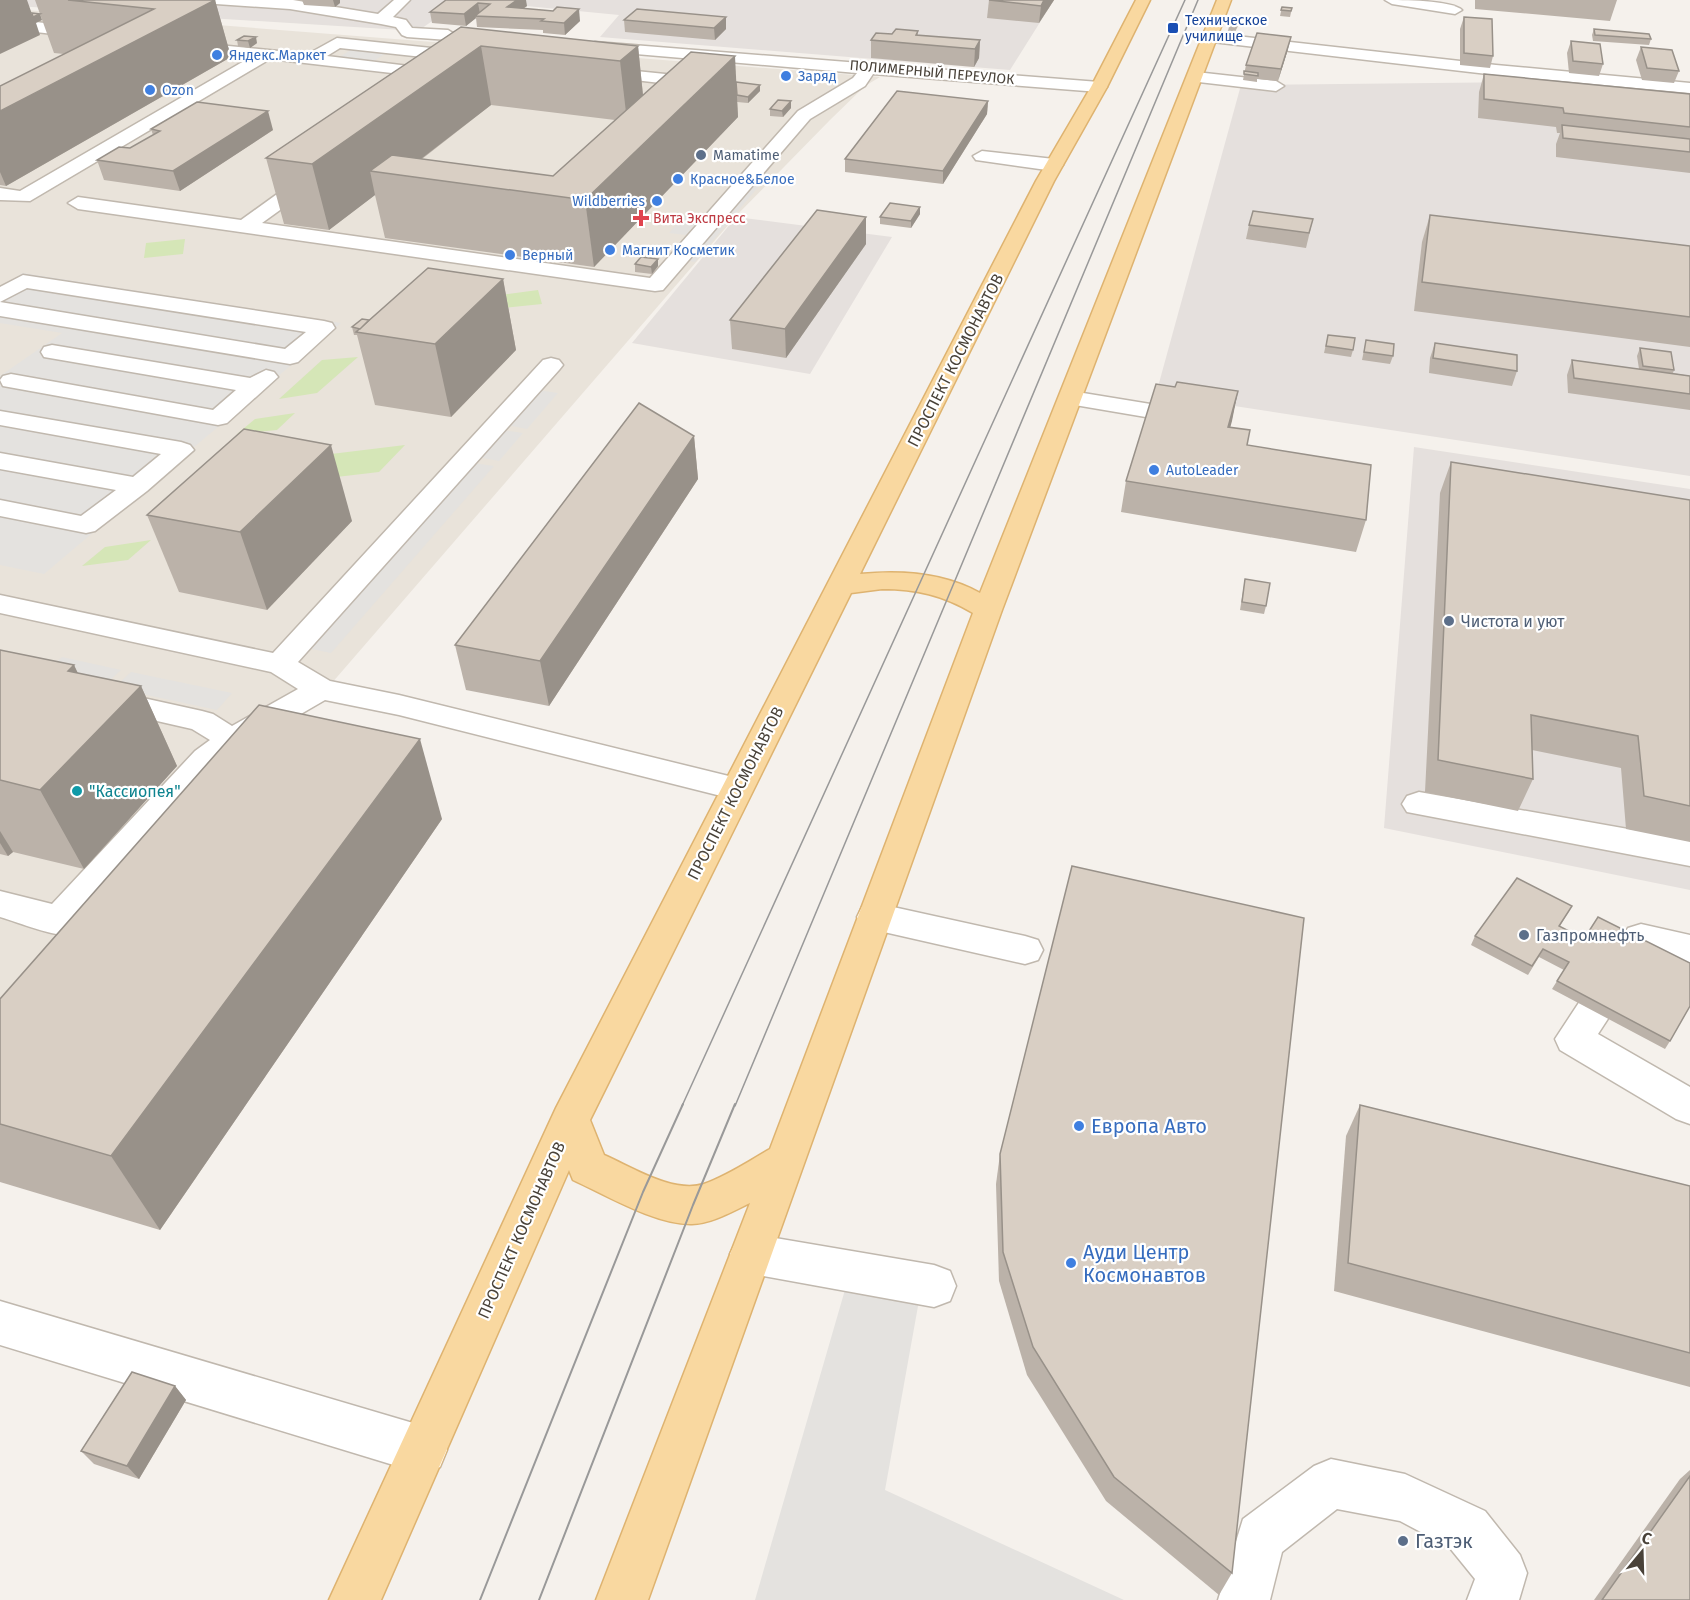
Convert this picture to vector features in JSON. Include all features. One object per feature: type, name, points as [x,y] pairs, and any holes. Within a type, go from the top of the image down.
[{"type":"main road","name":"ПРОСПЕКТ КОСМОНАВТОВ","points":[[355,1600],[570,1120],[1054,165],[1099,87],[1143,0]]},
{"type":"main road","points":[[622,1600],[752,1254],[988,610],[1224,0]]},
{"type":"main road","points":[[840,586],[867,580],[922,583],[953,590],[988,610]]},
{"type":"main road","points":[[570,1120],[588,1167],[642,1192],[693,1205],[726,1194],[785,1162]]},
{"type":"street","points":[[216,0],[287,3],[401,23],[407,32],[463,36]]},
{"type":"street","points":[[381,19],[403,0]]},
{"type":"street","points":[[1392,0],[1455,10]]},
{"type":"street","points":[[0,23],[101,35]]},
{"type":"street","points":[[1210,38],[1496,70],[1690,88]]},
{"type":"street","points":[[170,43],[460,76],[429,94]]},
{"type":"street","points":[[311,59],[337,43],[484,59]]},
{"type":"street","name":"ПОЛИМЕРНЫЙ ПЕРЕУЛОК","points":[[580,46],[870,67],[1099,87]]},
{"type":"street","points":[[0,194],[23,197],[267,54]]},
{"type":"street","points":[[695,96],[734,58]]},
{"type":"street","points":[[78,203],[655,285],[804,115],[859,82],[870,67]]},
{"type":"street","points":[[578,69],[707,84]]},
{"type":"street","points":[[1196,77],[1276,86]]},
{"type":"street","points":[[982,156],[1054,165]]},
{"type":"street","points":[[244,227],[326,168]]},
{"type":"street","points":[[0,296],[23,281],[324,328],[138,486],[86,525],[0,508]]},
{"type":"street","points":[[0,309],[290,357]]},
{"type":"street","points":[[5,385],[92,324]]},
{"type":"street","points":[[52,352],[255,386]]},
{"type":"street","points":[[280,664],[551,365]]},
{"type":"street","points":[[5,385],[218,418]]},
{"type":"street","points":[[1071,398],[1187,417]]},
{"type":"street","points":[[0,418],[181,450]]},
{"type":"street","points":[[0,461],[138,486]]},
{"type":"street","points":[[0,604],[280,664],[321,689],[433,714],[737,789]]},
{"type":"street","points":[[58,921],[206,759],[242,747],[321,689]]},
{"type":"street","points":[[79,694],[202,721],[242,747]]},
{"type":"street","points":[[1419,804],[1690,853]]},
{"type":"street","points":[[0,904],[58,921],[103,928],[81,954]]},
{"type":"street","points":[[875,917],[1025,950]]},
{"type":"street","points":[[1690,950],[1641,938],[1574,1039],[1690,1107]]},
{"type":"street","points":[[752,1254],[934,1286]]},
{"type":"street","points":[[0,1323],[423,1450]]},
{"type":"street","points":[[1244,1600],[1261,1537],[1331,1483],[1405,1498],[1467,1529],[1502,1573],[1493,1600]]},
{"type":"shaded area","points":[[0,0],[462,0],[418,31],[0,5]]},
{"type":"shaded area","points":[[465,0],[1054,0],[1010,70],[600,37],[619,15]]},
{"type":"shaded area","points":[[0,8],[880,77],[865,86],[736,216],[299,721],[0,1010]]},
{"type":"shaded area","points":[[354,48],[388,52],[372,62],[338,58]]},
{"type":"shaded area","points":[[1536,82],[1690,94],[1690,476],[1156,394],[1241,85]]},
{"type":"shaded area","points":[[761,172],[770,173],[695,262],[685,260]]},
{"type":"shaded area","points":[[685,216],[702,218],[686,235],[669,233]]},
{"type":"shaded area","points":[[736,217],[892,237],[810,374],[632,343]]},
{"type":"shaded area","points":[[23,273],[341,323],[44,574],[0,565],[0,376],[62,333],[0,323],[0,288]]},
{"type":"shaded area","points":[[538,390],[558,393],[527,429],[507,425]]},
{"type":"shaded area","points":[[502,430],[523,433],[499,461],[478,457]]},
{"type":"shaded area","points":[[1414,447],[1690,489],[1690,890],[1384,828]]},
{"type":"shaded area","points":[[473,463],[494,466],[331,653],[307,648]]},
{"type":"shaded area","points":[[62,657],[121,670],[104,686],[44,674]]},
{"type":"shaded area","points":[[131,672],[232,693],[217,710],[114,688]]},
{"type":"shaded area","points":[[849,1276],[920,1295],[885,1490],[1124,1600],[755,1600]]},
{"type":"green space","points":[[185,239],[183,254],[144,258],[146,243]]},
{"type":"green space","points":[[538,290],[542,304],[503,308],[500,295]]},
{"type":"green space","points":[[358,357],[317,393],[279,399],[322,360]]},
{"type":"green space","points":[[295,413],[277,430],[237,434],[255,419]]},
{"type":"green space","points":[[405,445],[379,472],[260,486],[290,459]]},
{"type":"green space","points":[[151,540],[128,560],[82,566],[105,547]]},
{"type":"building","points":[[68,0],[215,0],[0,111],[0,86],[154,9]]},
{"type":"building","points":[[446,0],[517,0],[507,7],[553,11],[557,7],[579,9],[564,23],[541,21],[544,19],[475,16],[490,4],[478,3],[464,14],[430,12]]},
{"type":"building","points":[[989,0],[1044,0],[1041,6]]},
{"type":"building","points":[[1282,7],[1292,8],[1291,11],[1281,10]]},
{"type":"building","points":[[637,9],[726,17],[714,28],[624,20]]},
{"type":"building","points":[[1464,17],[1492,19],[1493,56],[1464,53]]},
{"type":"building","points":[[1232,19],[1239,20],[1236,26],[1229,26]]},
{"type":"building","points":[[461,27],[638,46],[620,61],[481,46],[312,164],[266,158]]},
{"type":"building","points":[[896,29],[918,31],[916,35],[980,40],[975,49],[871,40],[876,33],[892,34]]},
{"type":"building","points":[[1594,29],[1649,34],[1651,39],[1595,35]]},
{"type":"building","points":[[1257,33],[1291,37],[1281,69],[1246,65]]},
{"type":"building","points":[[244,36],[256,37],[248,41],[237,40]]},
{"type":"building","points":[[1571,41],[1600,44],[1603,64],[1573,61]]},
{"type":"building","points":[[1641,47],[1672,50],[1679,71],[1647,68]]},
{"type":"building","points":[[691,52],[735,56],[585,200],[370,171],[392,155],[553,176]]},
{"type":"building","points":[[1244,71],[1258,73],[1258,76],[1244,74]]},
{"type":"building","points":[[1484,74],[1690,94],[1690,127],[1564,113],[1563,108],[1484,99]]},
{"type":"building","points":[[736,82],[760,85],[748,97],[737,95]]},
{"type":"building","points":[[897,91],[988,101],[943,171],[845,159]]},
{"type":"building","points":[[778,100],[791,101],[782,111],[770,109]]},
{"type":"building","points":[[197,102],[268,111],[173,171],[97,160],[119,147],[130,148],[160,131],[151,129]]},
{"type":"building","points":[[1562,125],[1690,139],[1690,152],[1563,138]]},
{"type":"building","points":[[890,203],[920,207],[911,221],[880,217]]},
{"type":"building","points":[[817,210],[866,217],[785,329],[730,320]]},
{"type":"building","points":[[1253,211],[1313,219],[1309,233],[1249,225]]},
{"type":"building","points":[[1430,215],[1690,246],[1690,317],[1422,282]]},
{"type":"building","points":[[641,257],[658,259],[651,267],[635,264]]},
{"type":"building","points":[[428,268],[503,279],[435,344],[356,332]]},
{"type":"building","points":[[362,319],[369,320],[360,329],[352,327]]},
{"type":"building","points":[[1328,335],[1355,338],[1353,350],[1326,346]]},
{"type":"building","points":[[1366,340],[1394,344],[1393,356],[1364,352]]},
{"type":"building","points":[[1435,343],[1517,355],[1517,371],[1433,358]]},
{"type":"building","points":[[1640,348],[1671,352],[1674,370],[1643,366]]},
{"type":"building","points":[[1572,360],[1690,376],[1690,394],[1574,378]]},
{"type":"building","points":[[1177,382],[1238,391],[1228,427],[1250,430],[1247,445],[1371,465],[1366,520],[1126,481],[1156,384],[1175,387]]},
{"type":"building","points":[[639,403],[694,436],[540,661],[455,645]]},
{"type":"building","points":[[244,429],[331,445],[240,532],[147,515]]},
{"type":"building","points":[[1451,462],[1690,500],[1690,806],[1644,796],[1638,736],[1531,715],[1533,779],[1438,760]]},
{"type":"building","points":[[1245,579],[1270,583],[1266,606],[1242,602]]},
{"type":"building","points":[[0,650],[74,665],[68,671],[141,686],[40,790],[0,780]]},
{"type":"building","points":[[259,705],[420,739],[111,1156],[0,1124],[0,999]]},
{"type":"building","points":[[1072,866],[1304,918],[1232,1573],[1114,1477],[1033,1347],[1003,1252],[1000,1154]]},
{"type":"building","points":[[1517,878],[1572,906],[1559,926],[1584,939],[1598,917],[1690,963],[1690,1006],[1670,1041],[1557,981],[1569,962],[1543,949],[1532,966],[1475,936]]},
{"type":"building","points":[[1360,1105],[1690,1186],[1690,1353],[1348,1263]]},
{"type":"building","points":[[132,1372],[175,1386],[127,1466],[81,1451]]},
{"type":"building","points":[[1690,1476],[1690,1600],[1602,1600]]},
{"type":"tram line","points":[[682,1106],[1185,0]]},
{"type":"tram line","points":[[735,1106],[1198,0]]},
{"type":"tram line","points":[[480,1600],[643,1192],[683,1104]]},
{"type":"tram line","points":[[539,1600],[693,1205],[735,1104]]},
{"type":"place","name":"Техническое училище","points":[[1173,28]]},
{"type":"place","name":"Яндекс.Маркет","points":[[217,55]]},
{"type":"place","name":"Заряд","points":[[786,76]]},
{"type":"place","name":"Ozon","points":[[150,90]]},
{"type":"place","name":"Mamatime","points":[[701,155]]},
{"type":"place","name":"Красное&Белое","points":[[678,179]]},
{"type":"place","name":"Wildberries","points":[[657,201]]},
{"type":"place","name":"Вита Экспресс","points":[[641,218]]},
{"type":"place","name":"Магнит Косметик","points":[[610,250]]},
{"type":"place","name":"Верный","points":[[510,255]]},
{"type":"place","name":"AutoLeader","points":[[1154,470]]},
{"type":"place","name":"Чистота и уют","points":[[1449,621]]},
{"type":"place","name":"\"Кассиопея\"","points":[[77,791]]},
{"type":"place","name":"Газпромнефть","points":[[1524,935]]},
{"type":"place","name":"Европа Авто","points":[[1079,1126]]},
{"type":"place","name":"Ауди Центр Космонавтов","points":[[1071,1263]]},
{"type":"place","name":"Газтэк","points":[[1403,1541]]}]
